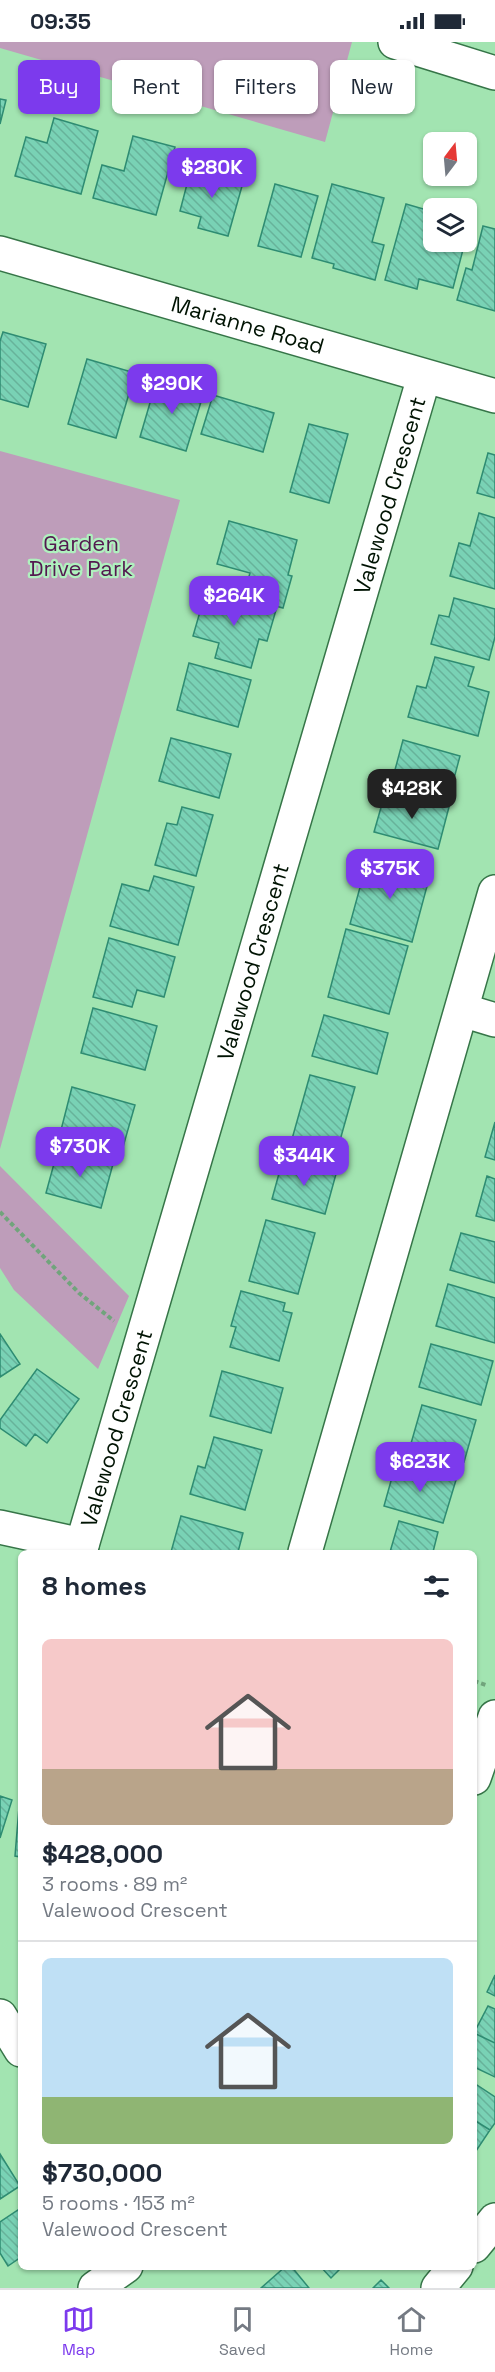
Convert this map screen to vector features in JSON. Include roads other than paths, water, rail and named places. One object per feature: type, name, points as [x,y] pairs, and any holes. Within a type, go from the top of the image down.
[{"type":"street","points":[[395,42],[495,73]]},
{"type":"street","name":"Marianne Road","points":[[0,253],[495,396]]},
{"type":"street","name":"Valewood Crescent","points":[[0,1527],[81,1549],[424,377]]},
{"type":"street","points":[[306,1550],[495,892]]},
{"type":"street","points":[[462,1010],[495,1020]]},
{"type":"street","points":[[477,1769],[495,1718]]},
{"type":"street","points":[[0,2016],[18,2045]]},
{"type":"street","points":[[477,2242],[495,2220]]},
{"type":"street","points":[[95,2288],[120,2270]]},
{"type":"street","points":[[438,2288],[453,2270]]},
{"type":"park label","name":"Garden Drive Park","points":[[81,556]]}]
